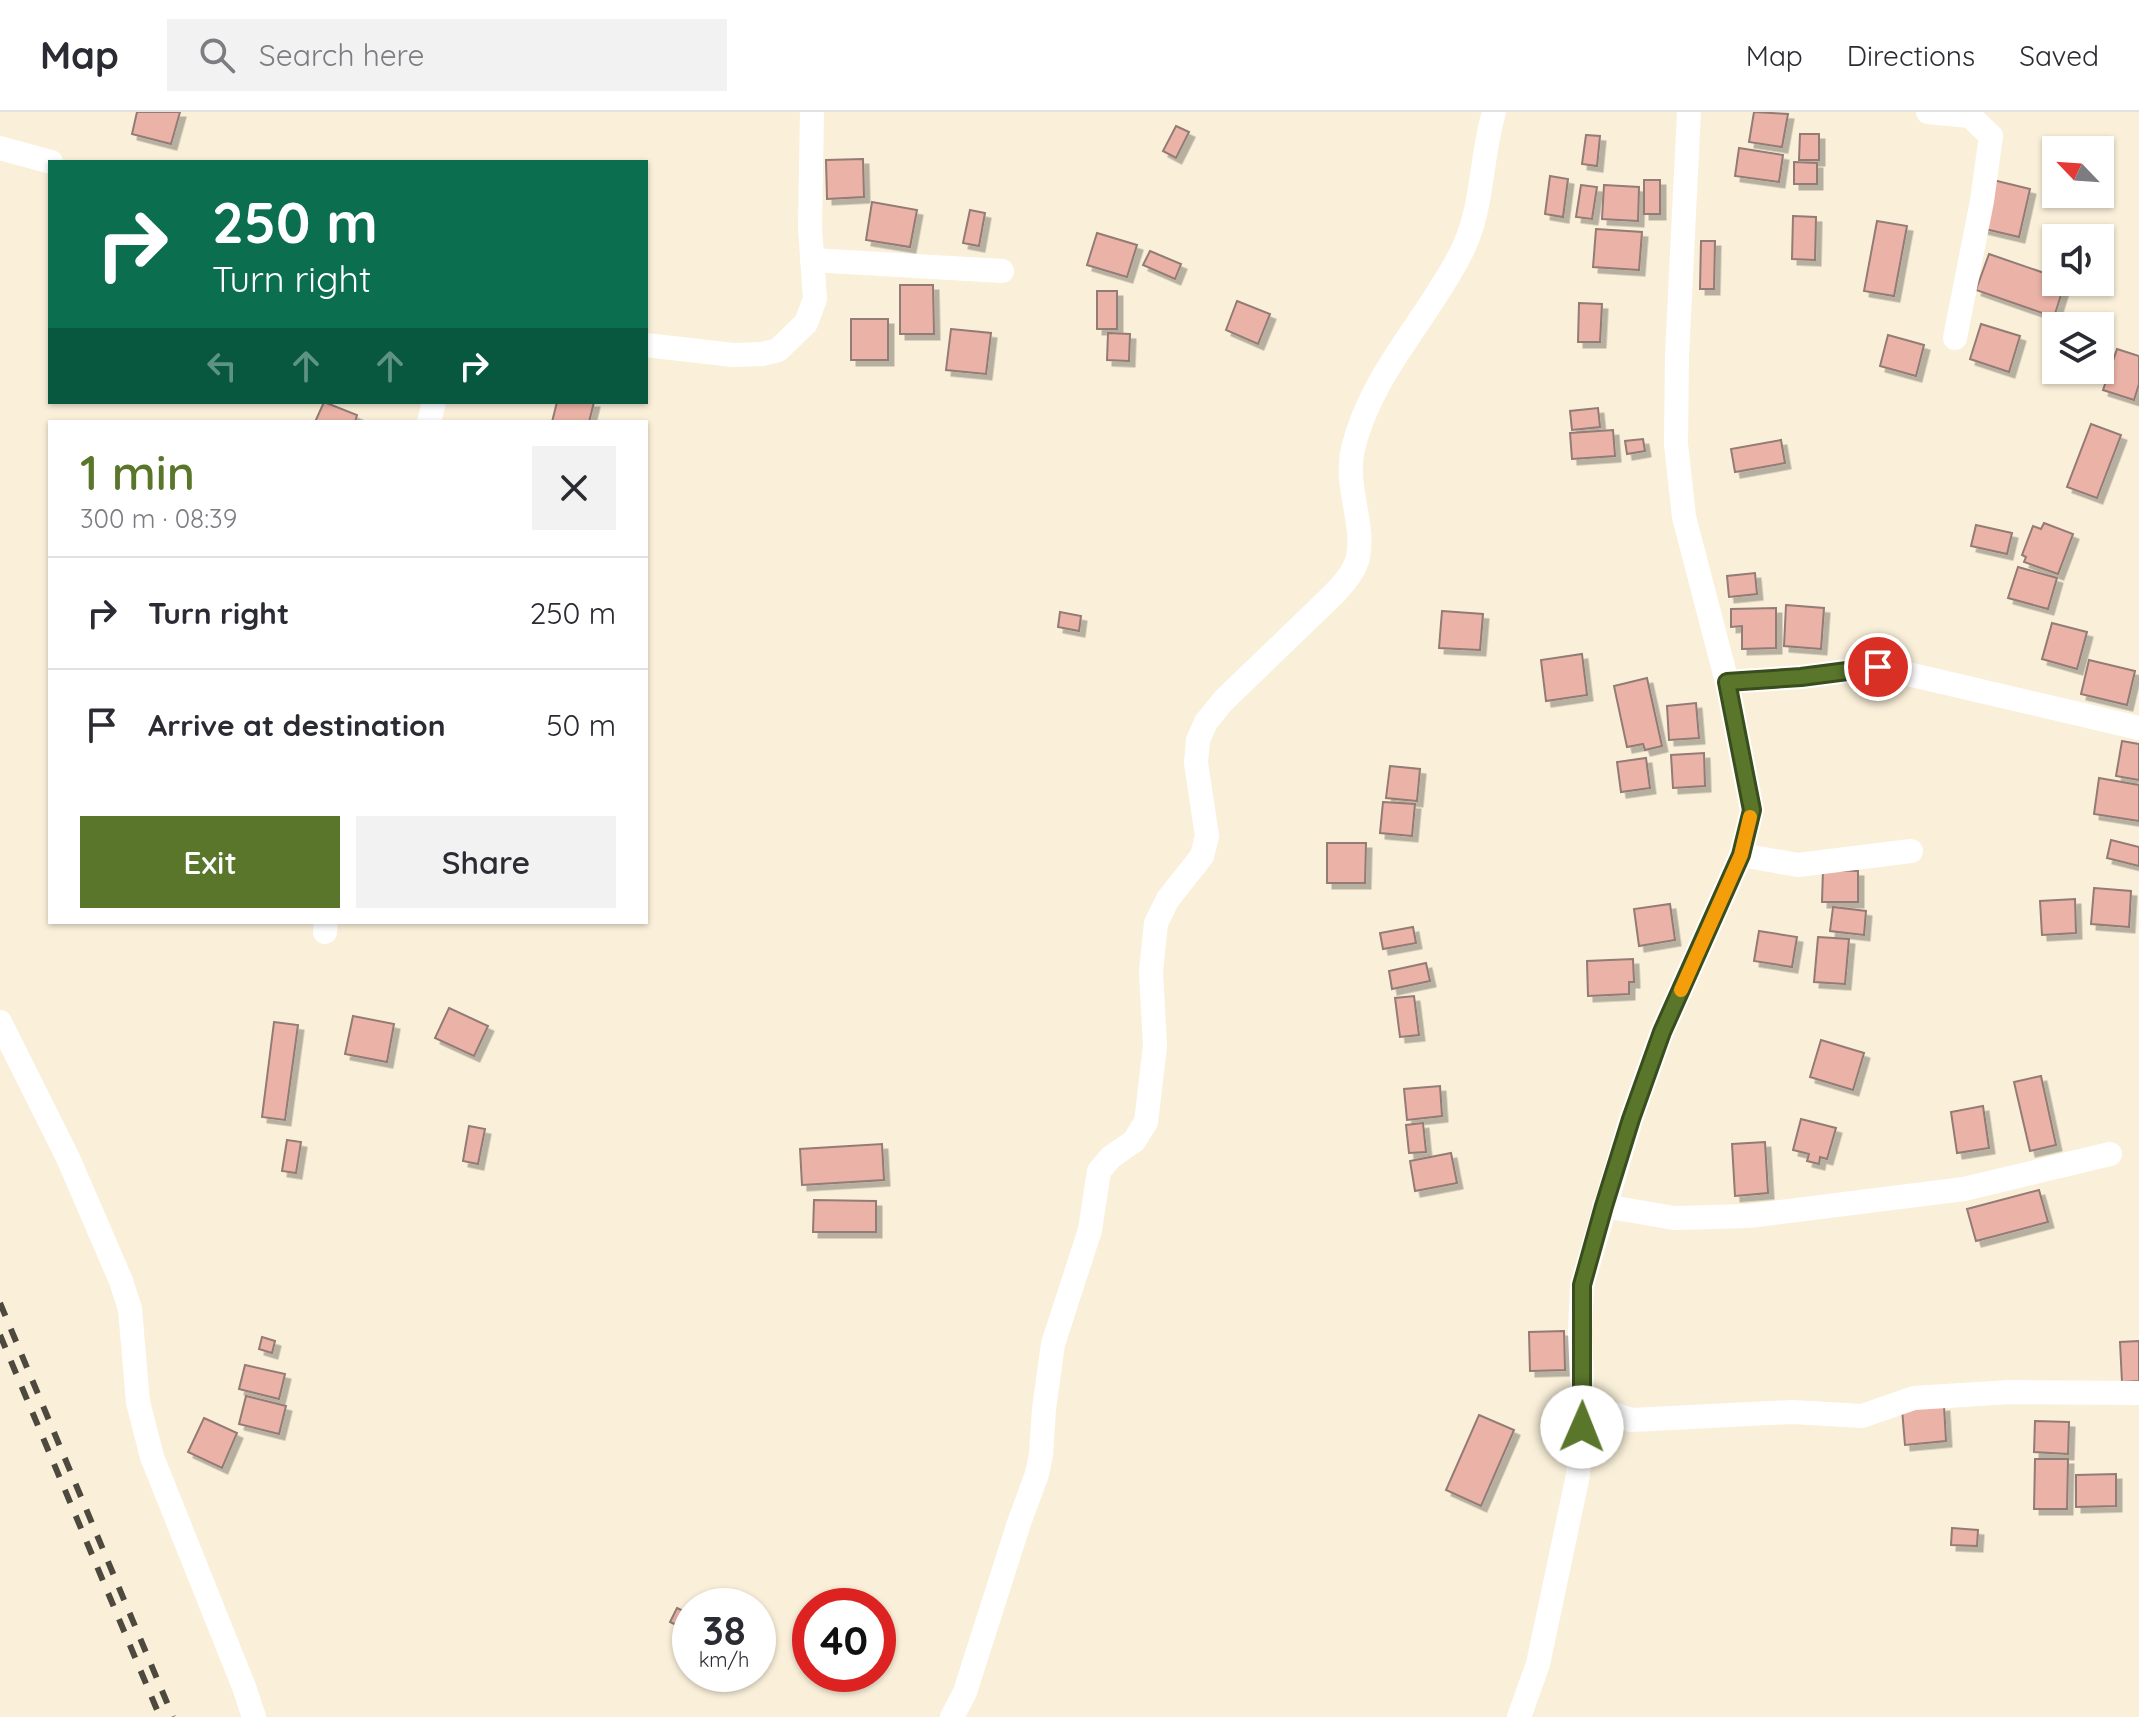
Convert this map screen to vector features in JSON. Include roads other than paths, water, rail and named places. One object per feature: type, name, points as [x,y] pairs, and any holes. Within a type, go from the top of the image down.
[{"type":"street","points":[[648,345],[733,355],[762,354],[778,350],[806,323],[815,299],[810,227],[812,112]]},
{"type":"street","points":[[952,1717],[965,1692],[1037,1474],[1053,1344],[1090,1230],[1099,1171],[1111,1157],[1134,1141],[1146,1122],[1155,1046],[1151,971],[1156,923],[1168,899],[1202,856],[1207,836],[1196,763],[1198,740],[1206,722],[1224,700],[1326,602],[1350,574],[1358,557],[1355,504],[1349,472],[1353,448],[1383,378],[1415,324],[1438,294],[1471,230],[1484,176],[1494,112]]},
{"type":"street","points":[[1519,1717],[1538,1664],[1578,1475],[1583,1404],[1582,1285],[1631,1119],[1662,1032],[1741,855],[1752,810],[1727,682],[1684,517],[1676,444],[1677,355],[1689,112]]},
{"type":"street","points":[[1928,112],[1970,114],[1991,136],[1982,201],[1955,338]]},
{"type":"street","points":[[0,148],[48,161]]},
{"type":"street","points":[[812,260],[1002,271]]},
{"type":"street","points":[[1727,682],[1878,667],[2139,728]]},
{"type":"street","points":[[1741,855],[1798,865],[1911,851]]},
{"type":"street","points":[[0,1022],[68,1158],[121,1281],[130,1309],[138,1402],[152,1457],[254,1717]]},
{"type":"street","points":[[1604,1206],[1674,1218],[1749,1216],[1964,1189],[2110,1154]]},
{"type":"street","points":[[1583,1404],[1631,1420],[1792,1412],[1862,1416],[1914,1398],[2010,1392],[2139,1393]]},
{"type":"railway","points":[[0,1303],[173,1717]]},
{"type":"railway","points":[[0,1335],[160,1717]]}]
